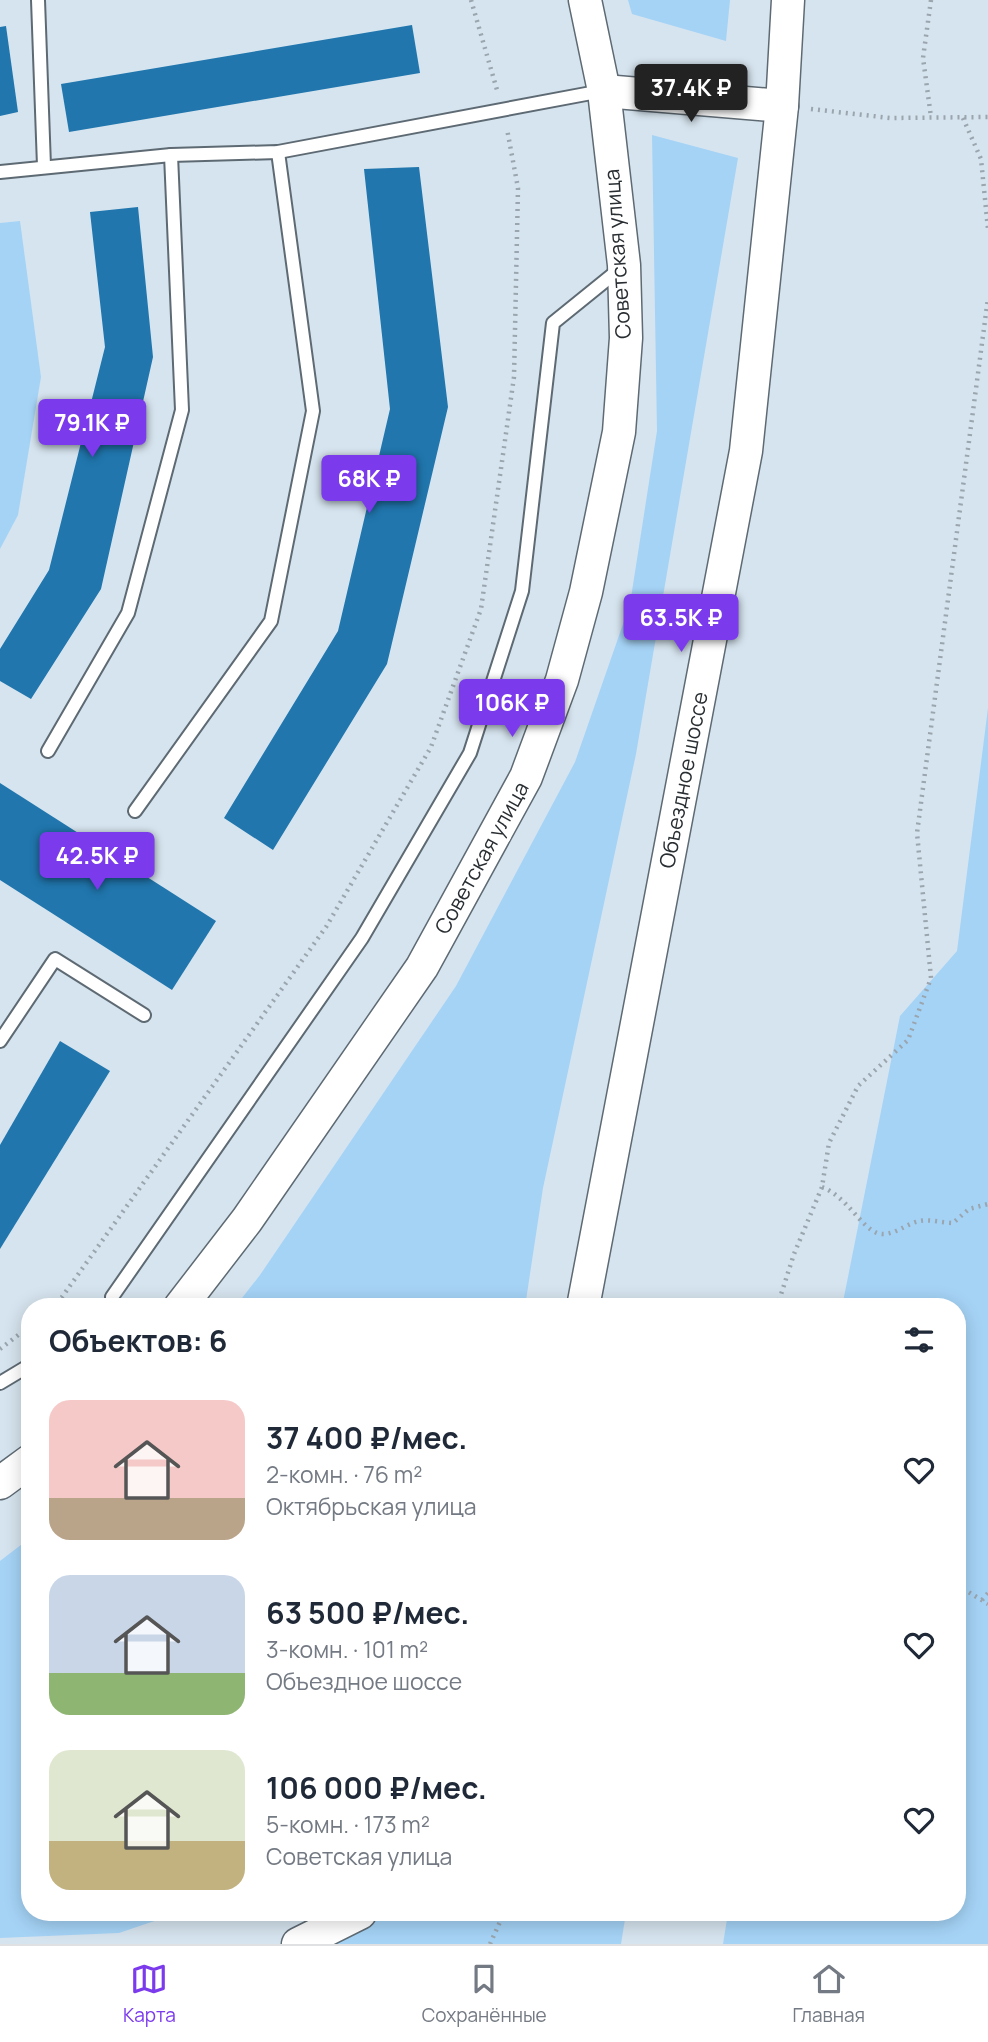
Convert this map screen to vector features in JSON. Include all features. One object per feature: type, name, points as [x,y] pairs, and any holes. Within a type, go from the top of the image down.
[{"type":"street","name":"Советская улица","points":[[187,1298],[247,1220],[422,967],[526,778],[562,680],[586,592],[619,432],[626,338],[624,265],[604,91],[585,0]]},
{"type":"street","name":"Объездное шоссе","points":[[585,1298],[747,451],[782,106],[788,0]]},
{"type":"street","points":[[604,91],[782,106]]},
{"type":"street","points":[[0,1483],[21,1468]]},
{"type":"street","points":[[298,1944],[344,1921]]},
{"type":"lane","points":[[38,0],[44,166]]},
{"type":"lane","points":[[0,172],[171,155],[278,152],[604,91]]},
{"type":"lane","points":[[135,811],[271,621],[313,411],[278,152]]},
{"type":"lane","points":[[48,751],[128,613],[182,410],[171,155]]},
{"type":"lane","points":[[112,1298],[362,938],[470,753],[522,591],[553,323],[624,265]]},
{"type":"lane","points":[[0,1041],[55,959],[144,1015]]},
{"type":"lane","points":[[0,1383],[21,1370]]},
{"type":"path","points":[[61,1298],[326,927],[431,747],[481,609],[514,377],[518,188],[503,110],[471,0]]},
{"type":"path","points":[[931,0],[923,58],[931,117]]},
{"type":"path","points":[[782,106],[890,118],[988,117]]},
{"type":"path","points":[[963,118],[981,159],[988,229]]},
{"type":"path","points":[[780,1298],[822,1187],[829,1143],[858,1086],[908,1040],[931,978],[917,833],[988,298]]},
{"type":"path","points":[[822,1187],[843,1199],[878,1233],[888,1233],[920,1221],[953,1223],[969,1209],[988,1204]]},
{"type":"path","points":[[0,1349],[21,1333]]},
{"type":"path","points":[[966,1590],[988,1604]]},
{"type":"path","points":[[982,1600],[988,1593]]},
{"type":"path","points":[[490,1944],[500,1921]]},
{"type":"shaded area","points":[[628,0],[730,0],[726,41],[632,14]]},
{"type":"shaded area","points":[[652,135],[738,158],[636,754],[543,1188],[526,1298],[242,1298],[456,986],[575,762],[630,604],[657,431]]},
{"type":"shaded area","points":[[20,221],[41,377],[18,515],[0,549],[0,223]]},
{"type":"shaded area","points":[[988,708],[988,1944],[723,1944],[727,1921],[966,1921],[966,1298],[844,1298],[900,1016],[957,951]]},
{"type":"shaded area","points":[[21,1545],[21,1921],[154,1921],[119,1933],[0,1938],[0,1561]]},
{"type":"shaded area","points":[[356,1921],[625,1921],[621,1944],[315,1944]]},
{"type":"building","points":[[412,25],[420,73],[69,132],[61,84]]},
{"type":"building","points":[[6,26],[18,112],[0,116],[0,27]]},
{"type":"building","points":[[419,167],[448,407],[387,664],[273,850],[224,818],[338,631],[390,409],[364,169]]},
{"type":"building","points":[[138,207],[153,357],[101,589],[31,699],[0,681],[0,649],[49,570],[105,347],[90,212]]},
{"type":"building","points":[[0,783],[216,921],[172,990],[0,880]]},
{"type":"building","points":[[60,1041],[110,1071],[0,1249],[0,1145]]}]
